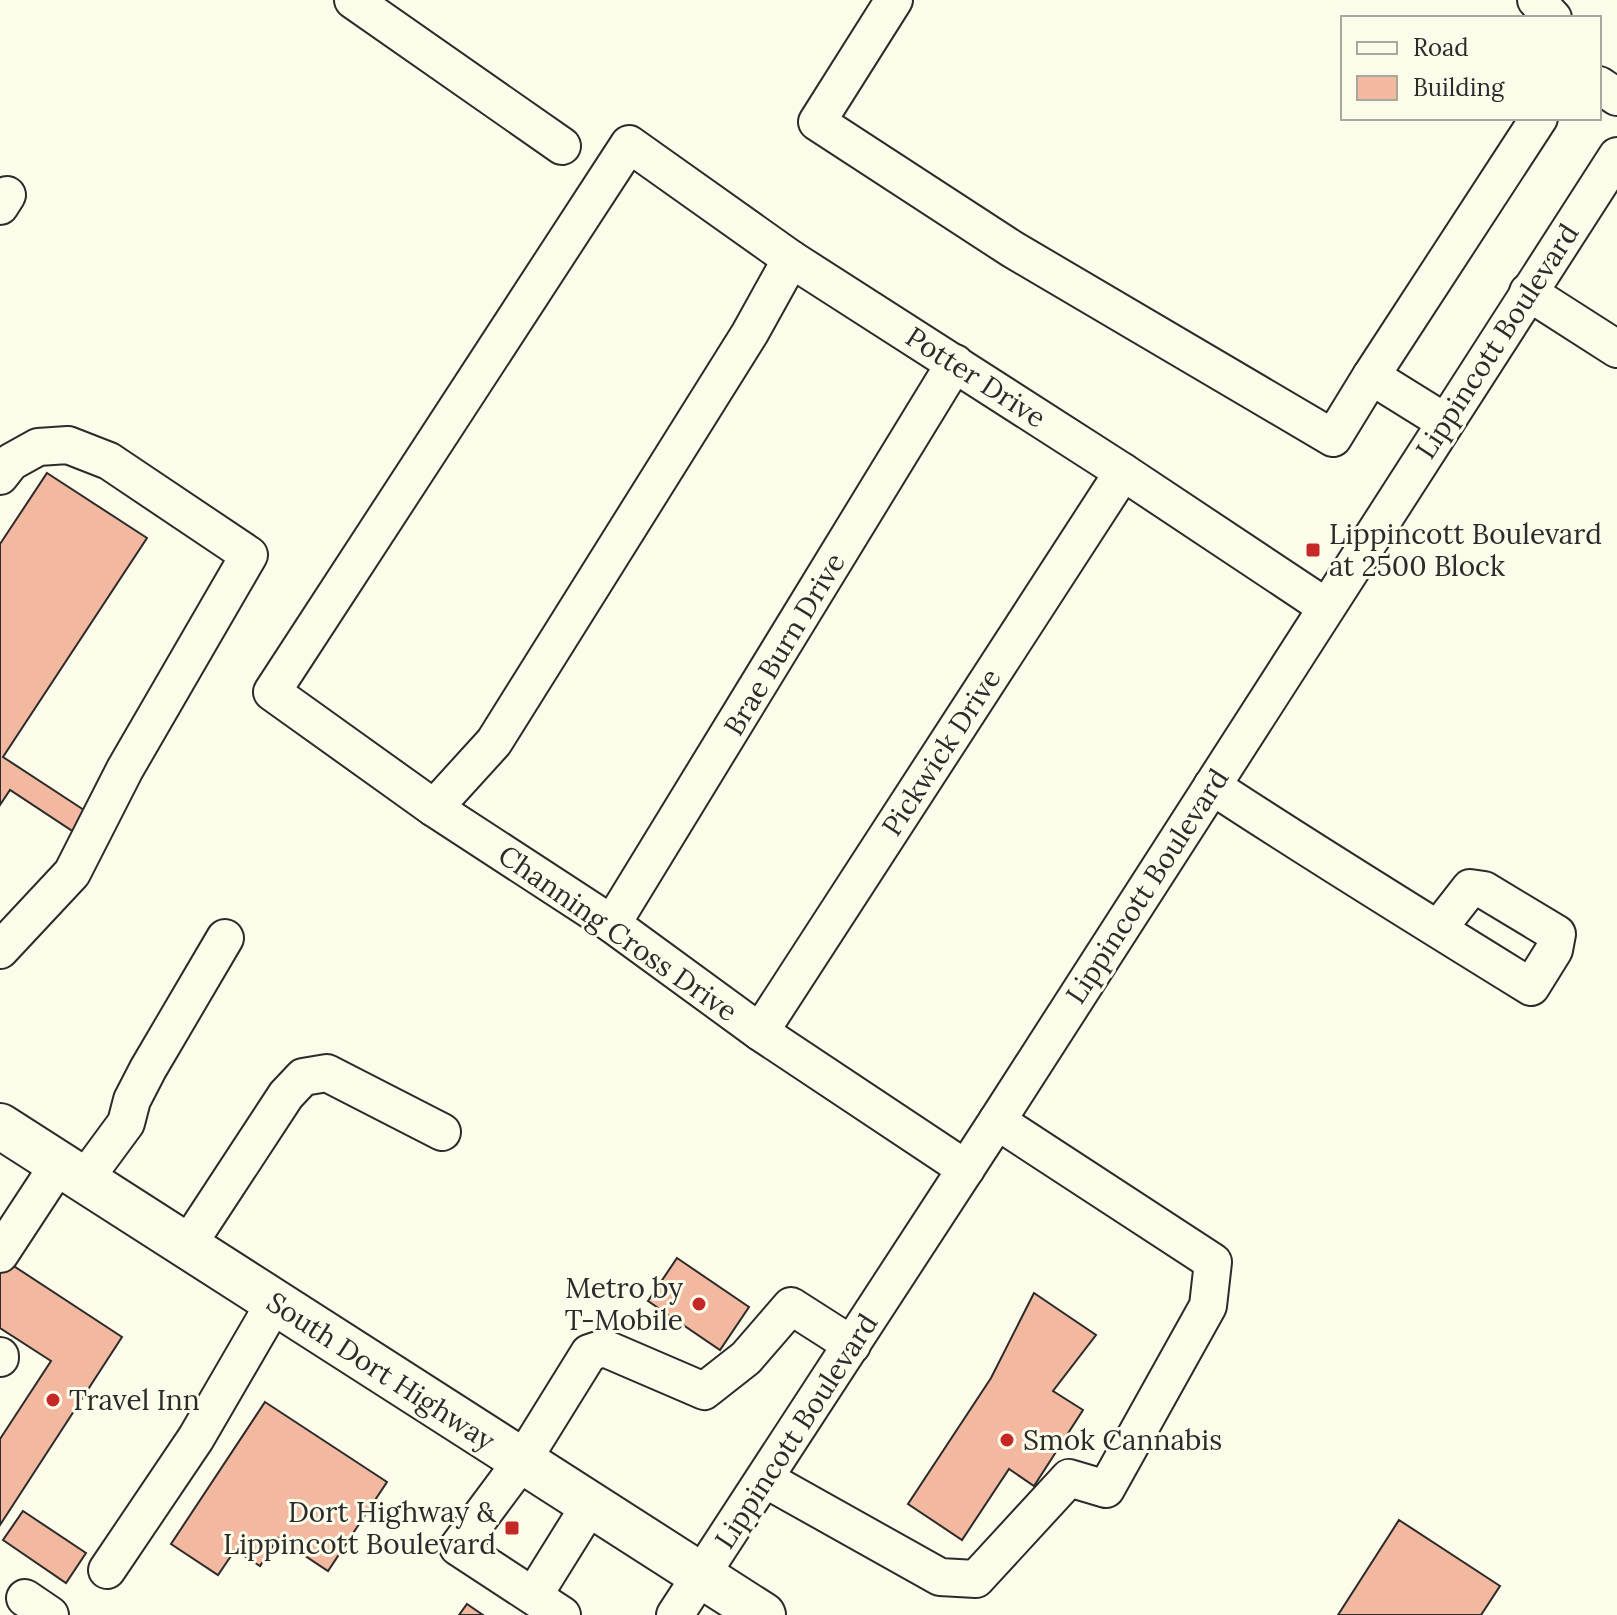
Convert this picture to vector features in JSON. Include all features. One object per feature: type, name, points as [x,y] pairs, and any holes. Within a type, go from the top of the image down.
[{"type":"main road","name":"South Dort Highway","points":[[0,1126],[763,1615]]},
{"type":"street","points":[[353,0],[562,146]]},
{"type":"street","points":[[894,0],[817,122],[1012,249],[1333,438],[1538,120]]},
{"type":"street","points":[[1536,0],[1551,16]]},
{"type":"street","name":"Potter Drive","points":[[272,692],[629,144],[791,259],[1123,472],[1326,607]]},
{"type":"street","name":"Lippincott Boulevard","points":[[675,1615],[997,1121],[1617,156]]},
{"type":"street","points":[[434,808],[494,742],[750,333],[791,259]]},
{"type":"street","points":[[1528,292],[1617,349]]},
{"type":"street","name":"Brae Burn Drive","points":[[612,924],[955,363]]},
{"type":"street","points":[[1371,376],[1445,422]]},
{"type":"street","points":[[0,476],[11,462],[38,447],[68,445],[109,461],[249,555],[125,769],[72,873],[0,950]]},
{"type":"street","name":"Pickwick Drive","points":[[760,1032],[1123,472]]},
{"type":"street","name":"Channing Cross Drive","points":[[272,692],[434,808],[612,924],[760,1032],[966,1169]]},
{"type":"street","points":[[1212,786],[1438,929]]},
{"type":"street","points":[[0,1254],[72,1172],[126,1123],[142,1079],[225,938]]},
{"type":"street","points":[[187,1246],[286,1095],[303,1077],[327,1073],[442,1132]]},
{"type":"street","points":[[765,1479],[940,1577],[976,1579],[1069,1478],[1106,1489],[1208,1306],[1213,1262],[997,1121]]},
{"type":"street","points":[[107,1570],[196,1438],[275,1302]]},
{"type":"street","points":[[590,1505],[548,1605],[458,1547],[522,1461],[589,1353],[604,1348],[704,1391],[746,1358],[791,1306],[852,1345]]},
{"type":"building","points":[[47,473],[147,538],[3,757],[87,812],[74,832],[10,790],[0,805],[0,544]]},
{"type":"building","name":"Travel Inn","points":[[0,1257],[122,1337],[0,1525],[0,1439],[51,1361],[0,1328]]},
{"type":"building","name":"Metro by T-Mobile","points":[[677,1258],[749,1307],[720,1350],[648,1301]]},
{"type":"building","name":"Smok Cannabis","points":[[1034,1293],[1096,1335],[1053,1391],[1083,1410],[1034,1486],[1009,1469],[962,1540],[908,1504],[991,1378]]},
{"type":"building","points":[[265,1402],[387,1482],[328,1571],[278,1538],[260,1566],[235,1550],[218,1575],[171,1544]]},
{"type":"building","points":[[23,1511],[86,1553],[66,1583],[3,1540]]},
{"type":"building","points":[[1399,1520],[1500,1586],[1481,1615],[1338,1615]]},
{"type":"building","points":[[467,1604],[483,1615],[459,1615]]},
{"type":"place","name":"Lippincott Boulevard at 2500 Block","points":[[1313,550]]},
{"type":"place","name":"Metro by T-Mobile","points":[[699,1304]]},
{"type":"place","name":"Travel Inn","points":[[53,1400]]},
{"type":"place","name":"Smok Cannabis","points":[[1007,1440]]},
{"type":"place","name":"Dort Highway & Lippincott Boulevard","points":[[512,1528]]}]
